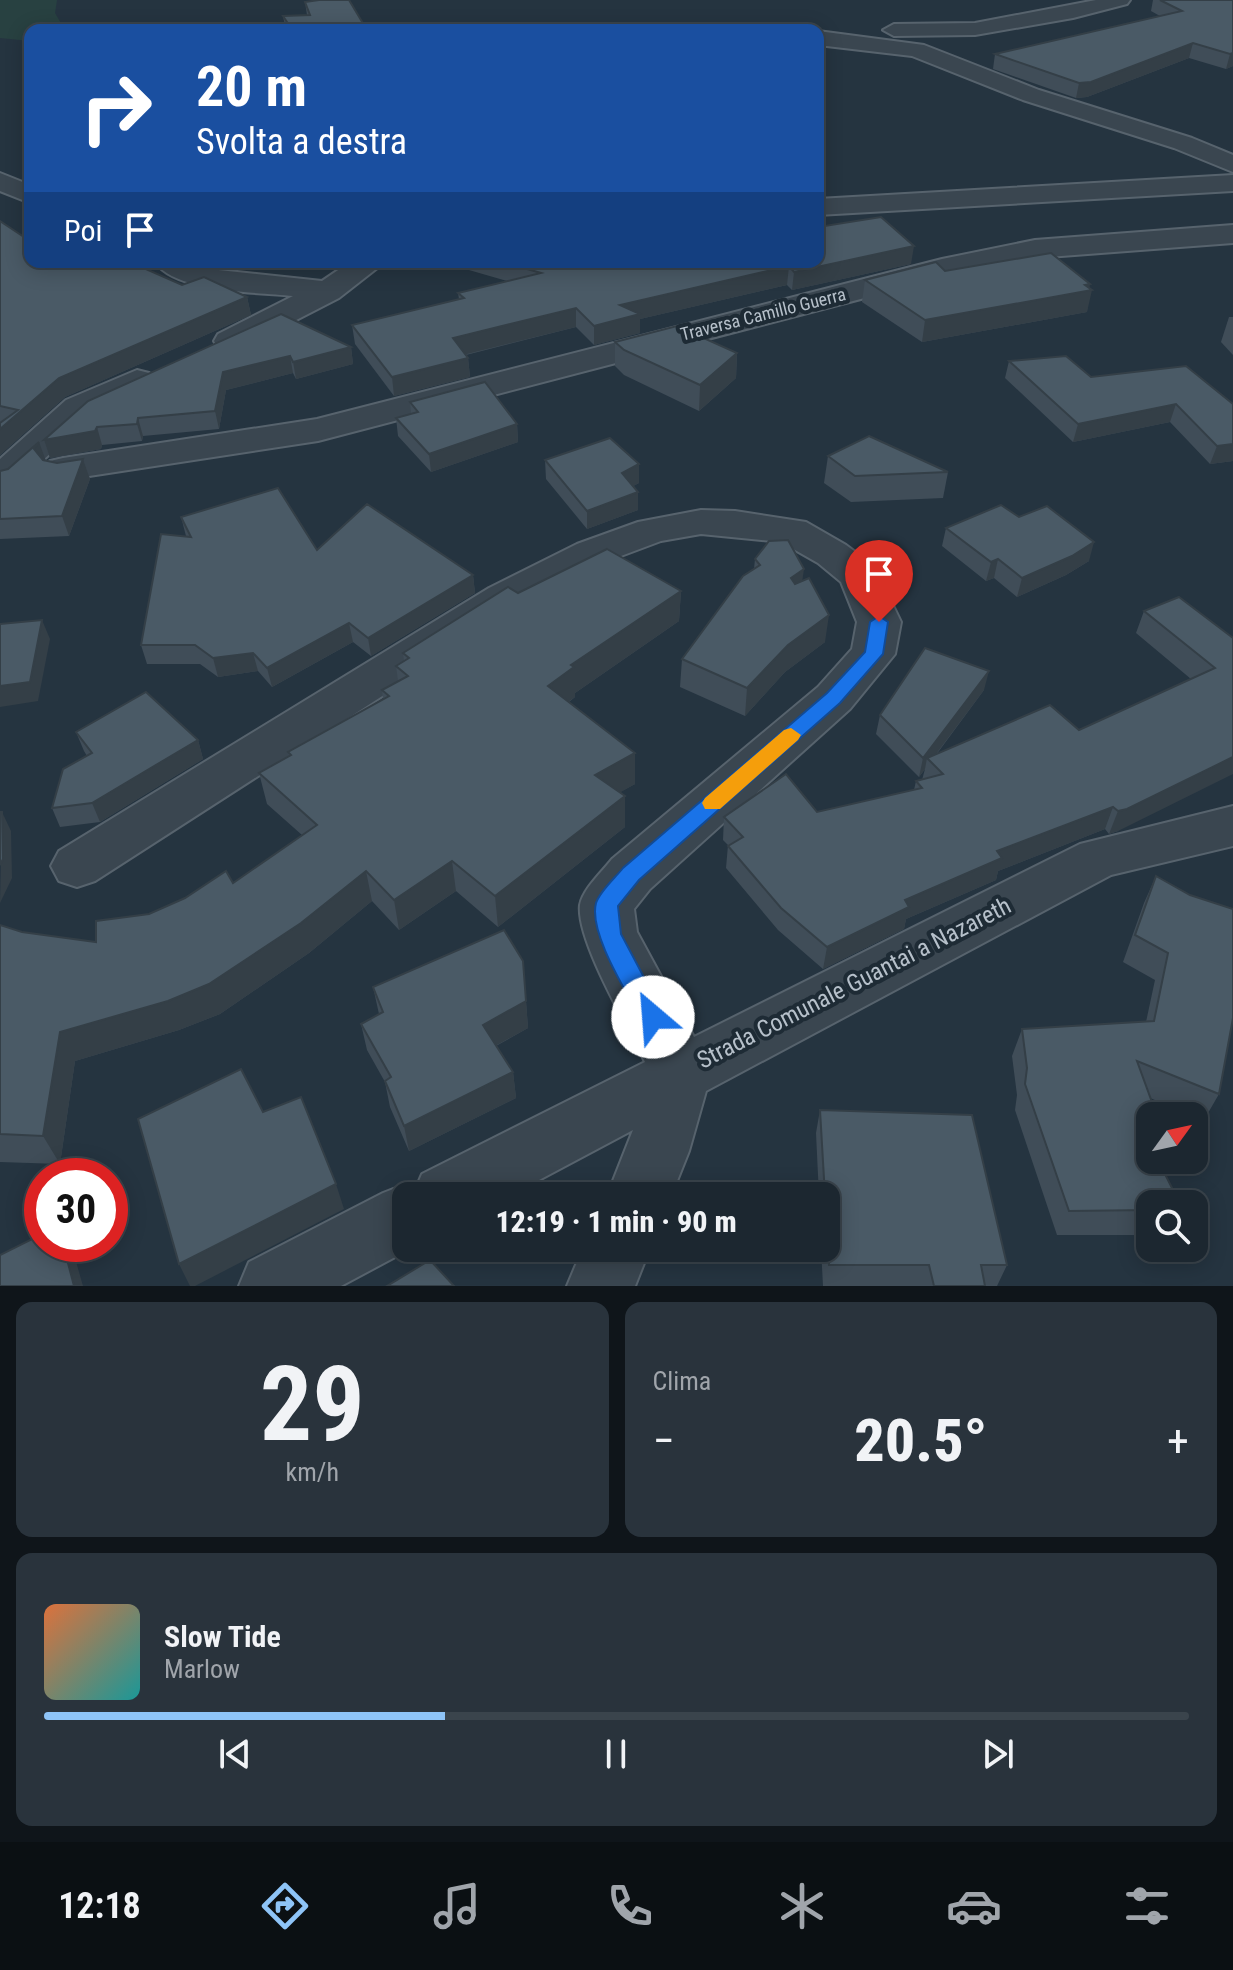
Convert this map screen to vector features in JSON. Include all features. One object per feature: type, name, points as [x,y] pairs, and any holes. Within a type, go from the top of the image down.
[{"type":"street","points":[[824,35],[882,30],[975,29],[1073,12],[1120,0]]},
{"type":"street","points":[[824,37],[916,50],[1031,95],[1183,143],[1233,164]]},
{"type":"street","points":[[0,181],[24,192]]},
{"type":"street","points":[[824,207],[1233,183]]},
{"type":"street","name":"Traversa Camillo Guerra","points":[[0,434],[55,454],[318,430],[567,363],[988,259],[1035,249],[1233,234]]},
{"type":"street","points":[[183,268],[202,277],[328,291]]},
{"type":"street","points":[[0,479],[55,454],[79,408],[252,331],[328,291],[361,268]]},
{"type":"street","points":[[77,866],[504,598],[591,553],[652,531],[701,522],[792,531],[832,554],[859,575],[879,622],[873,654],[834,698],[631,874],[607,904],[610,934],[681,1072],[658,1151],[645,1182]]},
{"type":"street","name":"Strada Comunale Guantai a Nazareth","points":[[472,1182],[1098,858],[1233,826]]},
{"type":"street","points":[[273,1286],[392,1223]]},
{"type":"street","points":[[601,1286],[611,1262]]},
{"type":"green space","points":[[0,0],[57,0],[55,13],[61,24],[24,24],[24,40],[0,38]]},
{"type":"building","points":[[349,0],[363,24],[288,24],[283,16],[310,15],[305,2]]},
{"type":"building","points":[[1160,0],[1233,0],[1233,53],[1193,43],[1091,82],[1079,83],[995,54],[1182,11]]},
{"type":"building","points":[[881,217],[914,246],[824,266],[824,226]]},
{"type":"building","points":[[0,221],[24,237],[24,268],[144,268],[182,285],[204,277],[247,297],[59,378],[0,429],[0,423],[18,410],[0,406]]},
{"type":"building","points":[[1051,253],[1090,284],[1085,285],[1092,290],[925,320],[865,280],[936,262],[945,271]]},
{"type":"building","points":[[524,268],[780,268],[620,305],[640,314],[594,326],[576,308],[453,338],[468,358],[392,377],[352,325],[464,298],[458,293],[541,273]]},
{"type":"building","points":[[791,268],[812,268],[794,272]]},
{"type":"building","points":[[281,314],[351,347],[293,362],[290,356],[223,372],[215,411],[138,418],[137,424],[97,427],[95,431],[44,440],[88,401]]},
{"type":"building","points":[[677,326],[737,353],[700,385],[624,350],[615,342]]},
{"type":"building","points":[[1066,356],[1091,377],[1186,366],[1233,404],[1233,444],[1217,446],[1176,404],[1078,424],[1009,361]]},
{"type":"building","points":[[485,382],[517,424],[429,454],[396,418],[418,412],[410,402]]},
{"type":"building","points":[[869,436],[948,472],[855,476],[828,456]]},
{"type":"building","points":[[610,438],[639,464],[622,473],[638,492],[587,511],[545,460]]},
{"type":"building","points":[[39,442],[34,449],[43,460],[57,463],[83,459],[62,516],[0,519],[0,471],[8,469]]},
{"type":"building","points":[[278,488],[317,550],[367,504],[473,575],[368,638],[349,623],[267,668],[253,653],[213,658],[195,645],[141,645],[161,534],[191,537],[181,517]]},
{"type":"building","points":[[1001,505],[1019,517],[1047,506],[1094,542],[1072,556],[1022,578],[998,559],[991,562],[946,528]]},
{"type":"building","points":[[788,540],[804,569],[791,578],[795,584],[809,578],[829,615],[788,645],[747,688],[682,659],[743,576],[760,565],[755,559],[769,541]]},
{"type":"building","points":[[607,549],[681,591],[571,665],[574,667],[548,686],[635,753],[595,775],[625,796],[495,896],[452,861],[394,900],[366,871],[301,923],[209,984],[168,1001],[60,1032],[43,1136],[0,1134],[0,925],[22,932],[96,942],[96,921],[149,914],[185,898],[226,871],[233,883],[317,825],[259,773],[291,755],[288,752],[389,696],[382,690],[408,676],[396,666],[409,658],[403,653],[508,587],[518,593]]},
{"type":"building","points":[[1179,597],[1233,638],[1233,757],[1127,809],[1118,811],[1113,807],[997,851],[1002,858],[905,900],[909,907],[827,947],[781,908],[728,846],[743,837],[724,817],[786,774],[817,812],[922,788],[916,781],[943,774],[927,758],[1050,705],[1079,730],[1215,668],[1144,611]]},
{"type":"building","points":[[42,620],[30,682],[0,686],[0,624]]},
{"type":"building","points":[[925,648],[989,671],[923,758],[880,715]]},
{"type":"building","points":[[146,692],[198,740],[92,803],[52,808],[63,769],[92,753],[76,732]]},
{"type":"building","points":[[0,812],[3,859],[0,865]]},
{"type":"building","points":[[1156,876],[1190,895],[1233,909],[1233,1018],[1219,1094],[1137,1061],[1152,1102],[1136,1102],[1136,1174],[1165,1174],[1173,1190],[1136,1190],[1136,1210],[1069,1211],[1025,1084],[1027,1068],[1022,1029],[1154,1021],[1168,953],[1135,935]]},
{"type":"building","points":[[504,930],[523,961],[526,1001],[483,1025],[513,1072],[404,1126],[385,1081],[391,1077],[361,1024],[383,1012],[373,987]]},
{"type":"building","points":[[241,1069],[263,1112],[301,1097],[336,1184],[179,1264],[138,1119]]},
{"type":"building","points":[[820,1110],[972,1115],[1007,1265],[981,1265],[985,1286],[934,1286],[929,1265],[829,1265],[829,1262],[840,1262],[840,1182],[824,1182]]},
{"type":"building","points":[[24,1243],[24,1262],[68,1262],[74,1286],[0,1286],[0,1255]]},
{"type":"building","points":[[427,1262],[432,1262],[454,1286],[387,1286]]},
{"type":"slow traffic","points":[[712,803],[791,735]]},
{"type":"route","points":[[653,1017],[610,934],[607,904],[631,874],[834,698],[873,654],[879,622]]}]
